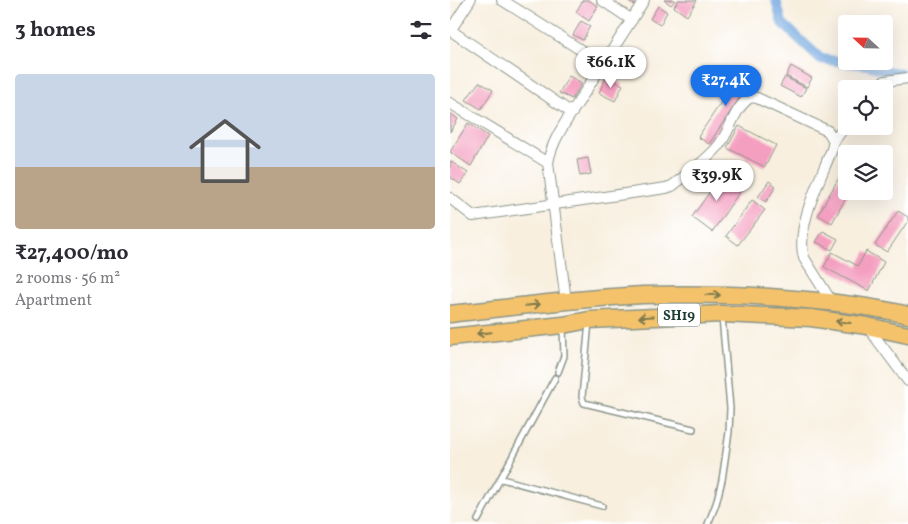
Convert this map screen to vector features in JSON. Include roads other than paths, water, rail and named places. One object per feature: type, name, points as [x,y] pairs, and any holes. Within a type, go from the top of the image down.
[{"type":"main road","name":"SH19","points":[[450,314],[566,301],[642,295],[681,295],[768,296],[831,301],[890,310],[908,315]]},
{"type":"main road","name":"SH19","points":[[450,337],[589,320],[722,314],[811,318],[867,326],[908,335]]},
{"type":"street","points":[[470,0],[450,31],[572,113]]},
{"type":"street","points":[[502,0],[603,64]]},
{"type":"street","points":[[602,0],[632,20]]},
{"type":"street","points":[[566,301],[548,163],[552,145],[644,0]]},
{"type":"street","points":[[892,80],[907,78]]},
{"type":"street","points":[[450,198],[473,216],[672,186],[719,145],[741,105],[751,97],[757,98],[828,131],[834,141]]},
{"type":"street","points":[[450,103],[548,163]]},
{"type":"street","points":[[831,301],[804,258],[802,251],[809,208],[834,141],[838,135]]},
{"type":"street","points":[[867,326],[908,382]]},
{"type":"lane","points":[[708,524],[716,504],[722,480],[729,432],[730,408],[722,314]]},
{"type":"lane","points":[[589,320],[582,397],[584,403],[693,429]]},
{"type":"lane","points":[[558,372],[564,356],[563,324]]},
{"type":"lane","points":[[478,520],[502,479],[555,378]]},
{"type":"lane","points":[[502,479],[602,506]]},
{"type":"waterway","points":[[776,0],[782,23],[821,59],[867,65],[908,76]]}]
